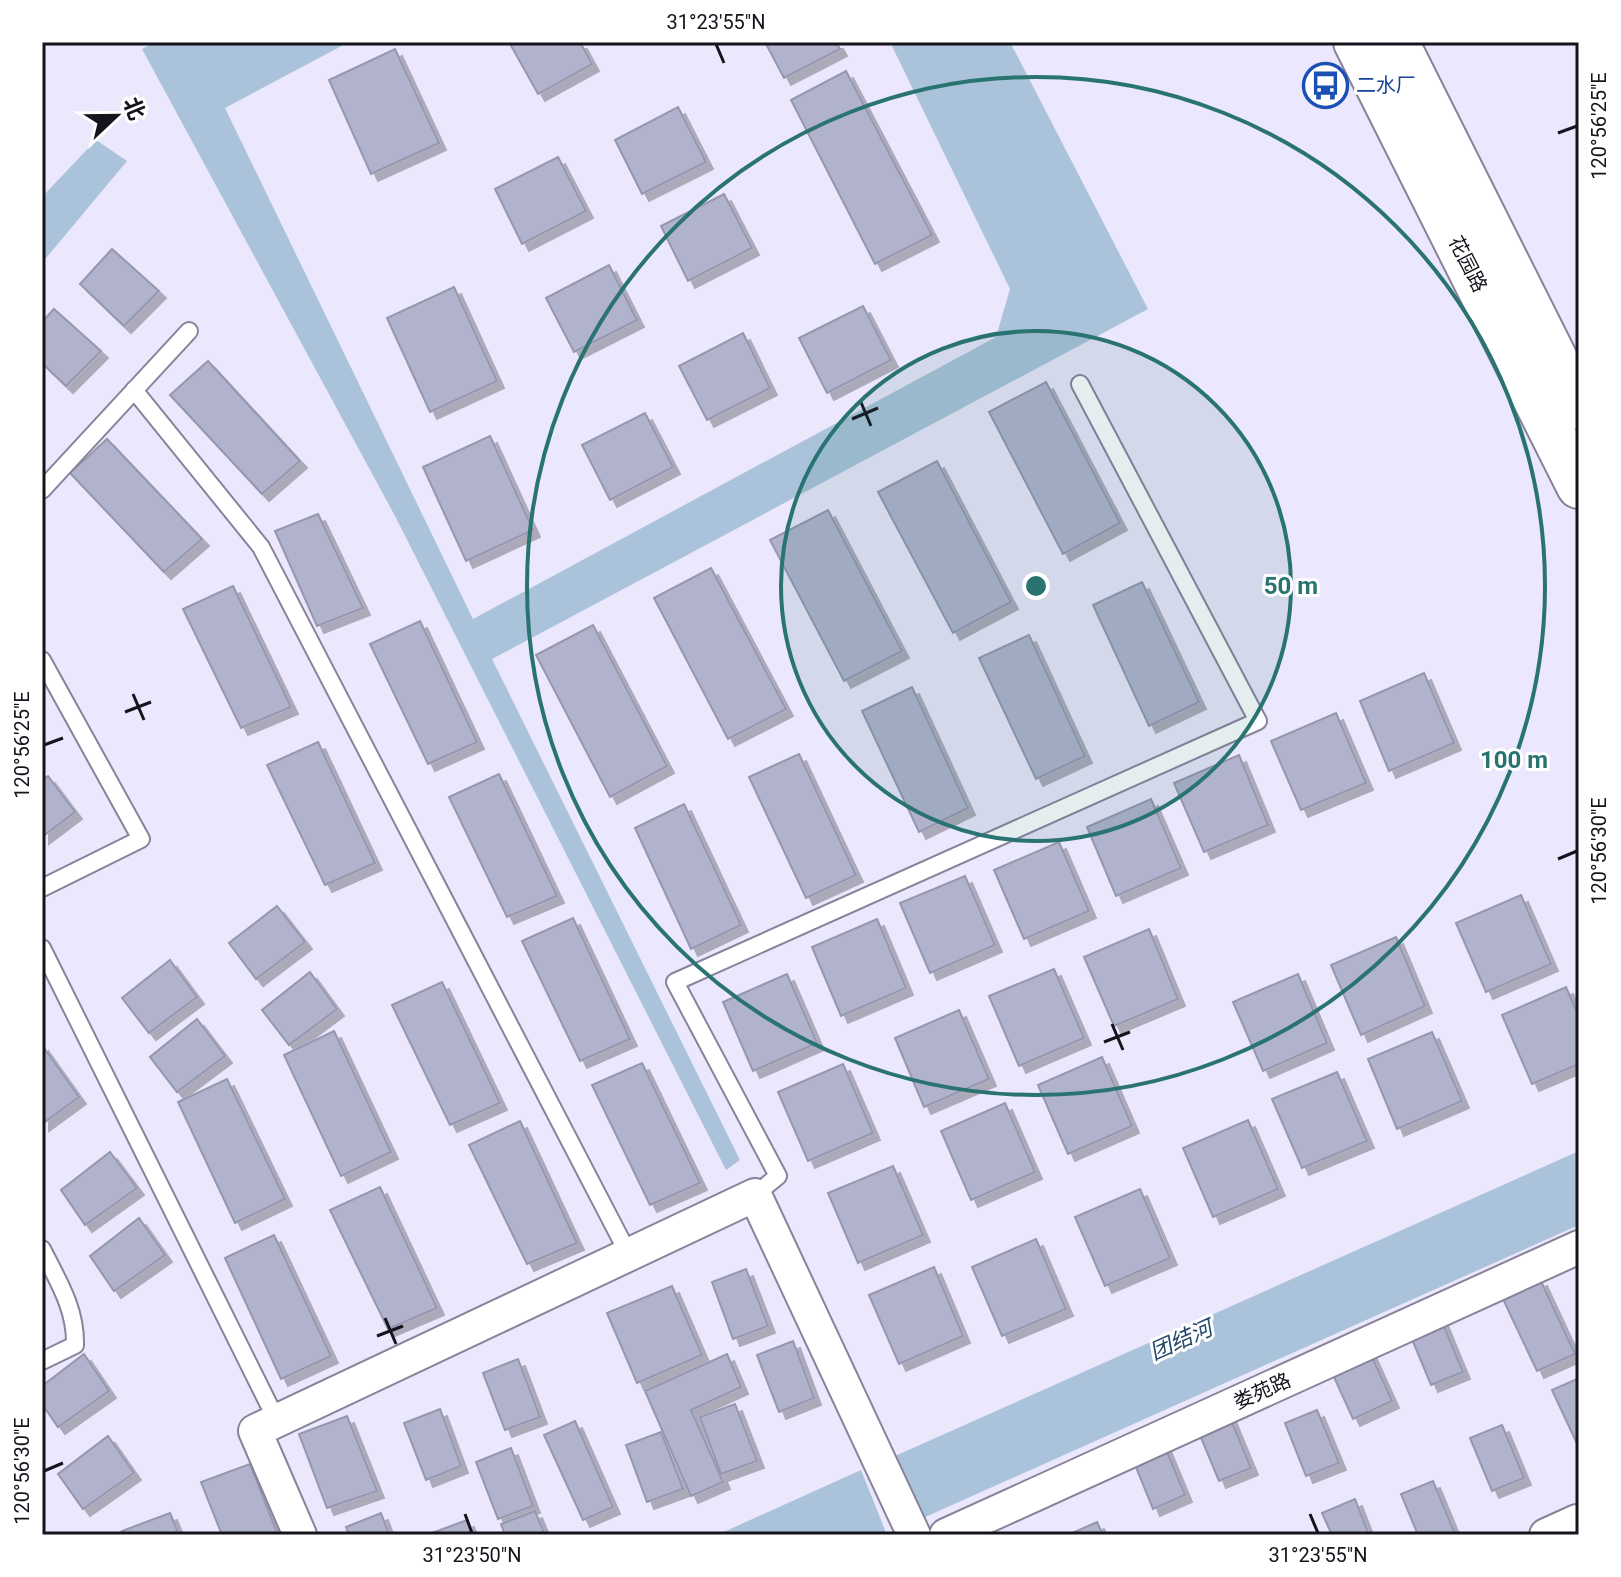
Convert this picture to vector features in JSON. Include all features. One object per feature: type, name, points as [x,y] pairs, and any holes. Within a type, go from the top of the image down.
[{"type":"main road","name":"花园路","points":[[1356,42],[1579,486]]},
{"type":"main road","name":"花园路","points":[[1396,42],[1579,407]]},
{"type":"street","points":[[300,1535],[255,1431],[755,1195],[914,1535]]},
{"type":"street","name":"娄苑路","points":[[946,1535],[1579,1247]]},
{"type":"street","points":[[1546,1535],[1577,1521]]},
{"type":"lane","points":[[42,490],[189,331]]},
{"type":"lane","points":[[755,1195],[778,1176],[675,982],[1258,721],[1080,384]]},
{"type":"lane","points":[[134,390],[261,547],[629,1255]]},
{"type":"lane","points":[[42,660],[141,839],[42,888]]},
{"type":"lane","points":[[42,948],[277,1421]]},
{"type":"lane","points":[[42,1249],[68,1299],[76,1326],[75,1345],[42,1361]]},
{"type":"water","points":[[155,42],[349,42],[225,108],[473,619],[996,337],[1010,289],[890,42],[1010,42],[1148,309],[492,659],[740,1160],[726,1170],[395,516],[142,49]]},
{"type":"water","points":[[96,140],[127,161],[42,263],[42,197]]},
{"type":"water","name":"团结河","points":[[1579,1151],[1579,1225],[923,1518],[895,1456]]},
{"type":"water","points":[[861,1470],[887,1535],[717,1535]]},
{"type":"building","points":[[509,42],[580,42],[592,64],[538,94]]},
{"type":"building","points":[[765,42],[836,42],[840,49],[784,78]]},
{"type":"building","points":[[395,49],[439,143],[371,174],[329,80]]},
{"type":"building","points":[[846,71],[932,235],[875,264],[791,100]]},
{"type":"building","points":[[678,107],[706,162],[642,194],[615,140]]},
{"type":"building","points":[[558,157],[586,211],[522,244],[495,189]]},
{"type":"building","points":[[724,194],[752,248],[688,281],[661,226]]},
{"type":"building","points":[[112,249],[159,291],[124,326],[80,284]]},
{"type":"building","points":[[609,265],[637,320],[574,352],[546,298]]},
{"type":"building","points":[[454,287],[497,381],[430,412],[387,318]]},
{"type":"building","points":[[863,306],[891,360],[827,393],[799,338]]},
{"type":"building","points":[[54,309],[101,351],[66,386],[42,363],[42,322]]},
{"type":"building","points":[[743,333],[770,388],[707,420],[679,366]]},
{"type":"building","points":[[208,361],[300,461],[262,494],[170,395]]},
{"type":"building","points":[[1046,382],[1120,523],[1063,554],[989,412]]},
{"type":"building","points":[[645,413],[673,467],[610,500],[582,445]]},
{"type":"building","points":[[490,436],[533,530],[466,561],[423,467]]},
{"type":"building","points":[[107,439],[202,539],[164,572],[70,473]]},
{"type":"building","points":[[937,461],[1011,602],[953,633],[878,492]]},
{"type":"building","points":[[828,510],[902,651],[844,681],[770,540]]},
{"type":"building","points":[[318,514],[363,608],[317,626],[275,531]]},
{"type":"building","points":[[711,568],[786,709],[728,739],[654,598]]},
{"type":"building","points":[[1142,582],[1199,702],[1149,726],[1093,605]]},
{"type":"building","points":[[233,586],[291,707],[241,728],[183,609]]},
{"type":"building","points":[[420,621],[477,742],[428,764],[370,644]]},
{"type":"building","points":[[593,625],[667,766],[610,797],[536,655]]},
{"type":"building","points":[[1029,635],[1085,756],[1036,779],[979,658]]},
{"type":"building","points":[[1424,673],[1454,743],[1389,771],[1360,701]]},
{"type":"building","points":[[912,687],[968,808],[919,832],[862,711]]},
{"type":"building","points":[[1336,713],[1366,783],[1301,810],[1271,741]]},
{"type":"building","points":[[318,742],[375,863],[325,885],[267,765]]},
{"type":"building","points":[[799,754],[856,875],[806,898],[749,777]]},
{"type":"building","points":[[1239,755],[1268,825],[1204,852],[1174,783]]},
{"type":"building","points":[[499,774],[557,896],[507,917],[449,797]]},
{"type":"building","points":[[48,776],[75,812],[42,837],[42,780]]},
{"type":"building","points":[[1151,799],[1181,868],[1116,896],[1087,827]]},
{"type":"building","points":[[684,804],[741,925],[691,949],[635,828]]},
{"type":"building","points":[[1059,842],[1089,911],[1024,939],[994,870]]},
{"type":"building","points":[[965,876],[995,945],[930,973],[900,903]]},
{"type":"building","points":[[1521,895],[1551,964],[1486,992],[1456,923]]},
{"type":"building","points":[[277,906],[305,942],[256,979],[229,943]]},
{"type":"building","points":[[573,918],[630,1039],[580,1061],[522,941]]},
{"type":"building","points":[[877,919],[906,988],[841,1016],[812,947]]},
{"type":"building","points":[[1149,929],[1178,999],[1114,1026],[1084,957]]},
{"type":"building","points":[[1396,937],[1425,1006],[1361,1035],[1331,965]]},
{"type":"building","points":[[170,960],[197,997],[149,1033],[122,998]]},
{"type":"building","points":[[1054,969],[1084,1038],[1019,1066],[989,996]]},
{"type":"building","points":[[310,972],[337,1009],[289,1045],[262,1010]]},
{"type":"building","points":[[787,974],[817,1043],[753,1071],[723,1002]]},
{"type":"building","points":[[1298,974],[1327,1043],[1263,1071],[1233,1002]]},
{"type":"building","points":[[442,982],[500,1103],[450,1125],[392,1005]]},
{"type":"building","points":[[1566,987],[1579,1017],[1579,1064],[1532,1084],[1502,1015]]},
{"type":"building","points":[[959,1010],[989,1079],[924,1107],[895,1038]]},
{"type":"building","points":[[197,1019],[225,1056],[177,1092],[150,1057]]},
{"type":"building","points":[[334,1031],[391,1152],[341,1176],[284,1055]]},
{"type":"building","points":[[1432,1032],[1462,1101],[1397,1129],[1368,1059]]},
{"type":"building","points":[[42,1045],[79,1097],[42,1124]]},
{"type":"building","points":[[1102,1057],[1132,1126],[1068,1154],[1038,1085]]},
{"type":"building","points":[[642,1063],[700,1183],[650,1205],[592,1085]]},
{"type":"building","points":[[843,1064],[873,1133],[808,1161],[778,1092]]},
{"type":"building","points":[[1337,1072],[1367,1141],[1302,1168],[1272,1099]]},
{"type":"building","points":[[227,1079],[285,1199],[235,1223],[178,1102]]},
{"type":"building","points":[[1005,1103],[1035,1172],[971,1200],[941,1131]]},
{"type":"building","points":[[1248,1120],[1278,1189],[1213,1217],[1183,1148]]},
{"type":"building","points":[[520,1121],[577,1243],[527,1264],[469,1145]]},
{"type":"building","points":[[110,1152],[137,1188],[85,1225],[61,1190]]},
{"type":"building","points":[[893,1166],[923,1235],[858,1263],[828,1193]]},
{"type":"building","points":[[380,1187],[437,1308],[388,1329],[330,1210]]},
{"type":"building","points":[[1140,1189],[1170,1258],[1105,1286],[1075,1217]]},
{"type":"building","points":[[139,1218],[165,1255],[114,1291],[90,1256]]},
{"type":"building","points":[[274,1235],[331,1356],[281,1379],[225,1258]]},
{"type":"building","points":[[1036,1239],[1066,1309],[1002,1336],[972,1267]]},
{"type":"building","points":[[934,1267],[963,1336],[899,1364],[869,1295]]},
{"type":"building","points":[[746,1269],[768,1326],[733,1339],[712,1282]]},
{"type":"building","points":[[1540,1279],[1575,1354],[1537,1371],[1502,1297]]},
{"type":"building","points":[[672,1286],[702,1355],[637,1383],[607,1313]]},
{"type":"building","points":[[1441,1319],[1463,1372],[1431,1385],[1409,1332]]},
{"type":"building","points":[[793,1341],[814,1398],[779,1412],[757,1355]]},
{"type":"building","points":[[1368,1348],[1392,1401],[1353,1419],[1329,1366]]},
{"type":"building","points":[[84,1354],[109,1391],[58,1427],[42,1404],[42,1386]]},
{"type":"building","points":[[727,1354],[741,1387],[691,1410],[723,1482],[691,1496],[645,1391]]},
{"type":"building","points":[[518,1359],[540,1417],[505,1430],[483,1373]]},
{"type":"building","points":[[1579,1378],[1579,1448],[1552,1390]]},
{"type":"building","points":[[735,1404],[757,1461],[721,1474],[700,1417]]},
{"type":"building","points":[[440,1409],[461,1466],[426,1480],[404,1423]]},
{"type":"building","points":[[1317,1410],[1339,1463],[1306,1476],[1285,1423]]},
{"type":"building","points":[[1229,1415],[1251,1468],[1219,1481],[1197,1428]]},
{"type":"building","points":[[347,1416],[377,1491],[327,1508],[299,1434]]},
{"type":"building","points":[[575,1421],[613,1507],[583,1520],[544,1435]]},
{"type":"building","points":[[1502,1425],[1524,1478],[1492,1491],[1470,1438]]},
{"type":"building","points":[[661,1432],[683,1489],[647,1502],[626,1445]]},
{"type":"building","points":[[108,1436],[134,1473],[83,1509],[58,1474]]},
{"type":"building","points":[[1163,1442],[1185,1495],[1153,1509],[1131,1455]]},
{"type":"building","points":[[511,1448],[533,1506],[498,1519],[476,1462]]},
{"type":"building","points":[[250,1464],[278,1535],[222,1535],[201,1482]]},
{"type":"building","points":[[1433,1481],[1455,1534],[1418,1535],[1401,1494]]},
{"type":"building","points":[[1355,1499],[1369,1535],[1332,1535],[1322,1513]]},
{"type":"building","points":[[535,1511],[545,1535],[505,1535],[501,1524]]},
{"type":"building","points":[[170,1513],[179,1535],[124,1535],[122,1531]]},
{"type":"building","points":[[381,1513],[389,1535],[349,1535],[346,1527]]},
{"type":"building","points":[[467,1520],[473,1535],[432,1535],[432,1533]]},
{"type":"building","points":[[1097,1522],[1103,1535],[1068,1535]]},
{"type":"place","name":"二水厂","points":[[1325,85]]}]
